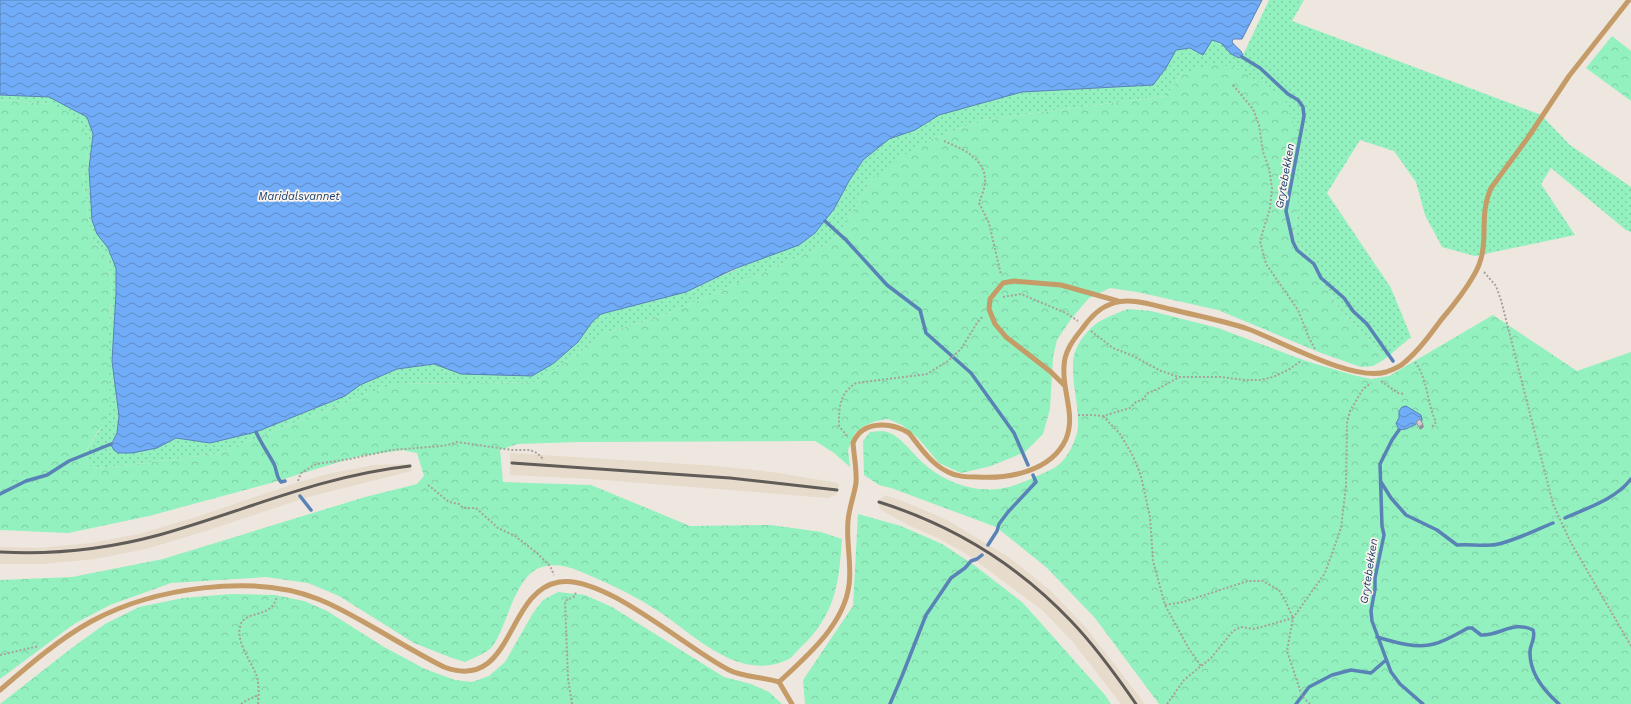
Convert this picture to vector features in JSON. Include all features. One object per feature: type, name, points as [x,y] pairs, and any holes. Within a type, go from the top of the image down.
[{"type":"lane","points":[[1064,385],[1052,372],[1006,337],[995,324],[989,309],[990,299],[1003,283],[1014,281],[1061,285],[1119,302],[1140,303],[1248,329],[1311,356],[1371,374],[1387,372],[1404,363],[1420,347],[1459,298],[1479,267],[1484,249],[1484,215],[1487,197],[1491,188],[1527,139],[1568,76],[1629,0]]},
{"type":"lane","points":[[779,682],[809,655],[822,640],[840,612],[849,586],[848,521],[856,482],[853,443],[855,437],[868,428],[883,424],[903,429],[909,433],[932,460],[946,472],[960,476],[999,478],[1025,472],[1034,468],[1045,462],[1055,453],[1063,445],[1067,436],[1070,414],[1064,385],[1064,365],[1067,351],[1084,326],[1098,311],[1109,304],[1119,302]]},
{"type":"lane","points":[[0,690],[60,641],[102,616],[146,598],[232,586],[254,585],[297,592],[319,599],[346,612],[444,667],[459,672],[466,672],[482,667],[493,659],[505,644],[525,607],[544,588],[557,582],[578,583],[604,592],[624,602],[729,670],[779,682],[792,704]]},
{"type":"path","points":[[1001,298],[1021,294],[1066,313],[1113,348],[1133,356],[1160,371],[1179,377],[1220,377],[1261,380],[1273,377],[1288,370],[1315,354],[1315,349],[1302,319],[1266,264],[1260,241],[1270,208],[1272,188],[1263,152],[1260,125],[1253,109],[1233,85]]},
{"type":"path","points":[[944,141],[967,152],[981,164],[986,182],[980,203],[990,223],[1003,283]]},
{"type":"path","points":[[1479,267],[1496,286],[1553,504],[1570,541],[1631,646]]},
{"type":"path","points":[[853,443],[839,426],[839,409],[842,396],[848,389],[856,384],[894,377],[927,374],[948,361],[962,349],[977,323],[989,309]]},
{"type":"path","points":[[1411,357],[1417,366],[1436,422],[1431,428]]},
{"type":"path","points":[[1310,704],[1302,696],[1287,651],[1293,618],[1324,573],[1341,528],[1346,486],[1347,423],[1350,411],[1367,385],[1380,380],[1387,372]]},
{"type":"path","points":[[1070,414],[1080,416],[1103,416],[1130,408],[1136,402],[1143,399],[1148,393],[1179,377]]},
{"type":"path","points":[[1380,380],[1398,393],[1405,394]]},
{"type":"path","points":[[1103,416],[1120,434],[1133,456],[1141,476],[1150,517],[1153,560],[1165,605],[1189,649],[1201,666]]},
{"type":"path","points":[[298,481],[301,473],[316,464],[350,459],[392,450],[442,446],[457,442],[512,450],[530,450],[537,453],[544,460]]},
{"type":"path","points":[[428,485],[449,502],[458,504],[463,508],[476,508],[498,528],[514,536],[538,552],[550,566],[557,582]]},
{"type":"path","points":[[1165,605],[1183,602],[1248,581],[1263,581],[1279,590],[1293,618]]},
{"type":"path","points":[[572,704],[568,679],[565,601],[575,596],[578,583]]},
{"type":"path","points":[[258,704],[259,696],[257,677],[241,642],[240,627],[244,620],[251,615],[268,611],[276,603],[278,589]]},
{"type":"path","points":[[1167,704],[1184,680],[1211,658],[1233,631],[1241,627],[1254,629],[1293,618]]},
{"type":"path","points":[[0,655],[60,641]]},
{"type":"path","points":[[241,704],[247,700],[259,696]]},
{"type":"shaded area","points":[[510,453],[718,466],[779,473],[838,483],[839,486],[836,495],[828,498],[591,479],[510,475]]},
{"type":"shaded area","points":[[410,464],[412,471],[308,497],[146,549],[95,559],[43,564],[0,564],[0,547],[39,548],[91,543],[139,534],[199,516],[299,482],[332,473],[374,465]]},
{"type":"shaded area","points":[[885,495],[947,520],[1010,558],[1052,592],[1087,629],[1145,704],[1121,704],[1072,641],[1042,610],[968,555],[940,539],[908,525],[881,510],[879,504]]},
{"type":"green space","points":[[1269,0],[1304,0],[1292,21],[1541,115],[1570,145],[1631,187],[1631,232],[1626,230],[1551,168],[1541,184],[1575,235],[1475,256],[1442,247],[1425,215],[1416,182],[1394,151],[1360,140],[1327,193],[1391,288],[1411,337],[1385,359],[1339,308],[1294,237],[1298,206],[1183,73],[1166,96],[982,120],[930,140],[871,180],[839,235],[824,246],[662,316],[607,333],[537,382],[394,384],[215,454],[122,466],[91,468],[84,454],[99,431],[109,335],[112,283],[108,260],[91,236],[83,181],[88,150],[50,104],[0,100],[0,90],[47,93],[87,117],[93,134],[89,169],[90,193],[97,234],[108,248],[116,268],[112,361],[119,416],[117,433],[112,442],[157,448],[176,438],[210,443],[256,432],[345,396],[360,385],[397,369],[434,364],[461,374],[554,363],[578,342],[592,322],[601,314],[686,292],[815,233],[834,209],[849,181],[863,160],[889,139],[915,130],[939,115],[1022,92],[1152,85],[1179,25],[1231,48],[1242,57]]},
{"type":"green space","points":[[1612,36],[1631,51],[1631,101],[1586,68]]},
{"type":"green space","points":[[1216,64],[1235,68],[1284,97],[1297,134],[1298,206],[1294,237],[1339,308],[1385,359],[1373,366],[1361,367],[1321,353],[1218,310],[1137,292],[1110,288],[1089,298],[1071,319],[1057,340],[1053,357],[1050,409],[1043,434],[1025,452],[991,466],[961,473],[939,463],[918,438],[902,425],[888,419],[876,421],[864,426],[855,433],[848,450],[850,467],[834,453],[815,441],[579,442],[517,444],[500,450],[503,482],[591,485],[690,526],[771,525],[821,532],[842,539],[837,585],[828,611],[821,624],[791,658],[769,665],[751,665],[718,653],[634,596],[579,571],[555,565],[542,567],[532,572],[518,590],[498,638],[492,647],[484,653],[465,662],[414,643],[339,596],[308,583],[266,577],[171,583],[110,605],[74,624],[0,679],[0,580],[72,577],[163,559],[365,497],[417,484],[424,476],[417,453],[402,450],[355,457],[271,483],[149,516],[68,533],[0,530],[0,100],[50,104],[74,115],[84,127],[88,150],[83,181],[91,236],[108,260],[112,283],[109,335],[110,412],[84,454],[91,468],[122,466],[215,454],[394,384],[537,382],[607,333],[662,316],[824,246],[839,235],[871,180],[903,156],[930,140],[982,120],[1166,96],[1183,73]]},
{"type":"green space","points":[[1128,309],[1151,311],[1218,328],[1306,361],[1371,379],[1389,376],[1493,315],[1577,371],[1631,352],[1631,704],[1159,704],[1095,618],[1046,567],[996,527],[891,488],[879,485],[864,475],[863,441],[870,432],[880,431],[888,432],[899,439],[922,462],[941,476],[962,485],[974,488],[997,489],[1009,487],[1054,468],[1067,456],[1076,438],[1078,411],[1074,387],[1073,358],[1076,349],[1084,336],[1094,325],[1108,317]]},
{"type":"green space","points":[[858,514],[901,526],[942,544],[974,565],[1023,603],[1105,695],[1111,704],[805,704],[803,680],[853,606]]},
{"type":"green space","points":[[558,592],[585,595],[612,607],[724,677],[751,684],[769,692],[782,704],[0,704],[105,624],[139,607],[183,598],[231,594],[275,595],[304,601],[327,611],[384,647],[425,669],[455,680],[472,682],[489,676],[505,662],[533,613],[543,600]]},
{"type":"water","name":"Maridalsvannet","points":[[0,0],[1262,0],[1242,39],[1233,39],[1232,42],[1243,55],[1239,58],[1231,54],[1221,43],[1212,40],[1203,55],[1190,48],[1176,50],[1166,68],[1153,85],[1022,92],[939,115],[915,130],[889,139],[863,160],[849,181],[834,209],[815,233],[799,245],[734,269],[686,292],[601,314],[592,322],[578,342],[554,363],[532,376],[461,374],[434,364],[397,369],[360,385],[345,396],[256,432],[210,443],[176,438],[157,448],[132,453],[118,453],[111,445],[117,433],[119,416],[112,361],[116,268],[108,248],[97,234],[92,220],[89,169],[93,134],[87,117],[49,97],[0,95]]},
{"type":"water","points":[[1406,406],[1421,415],[1422,421],[1406,429],[1399,430],[1396,423],[1399,418],[1399,411],[1402,407]]},
{"type":"building","points":[[1420,419],[1423,424],[1419,427],[1416,422]]},
{"type":"waterway","name":"Grytebekken","points":[[1242,57],[1260,68],[1288,94],[1298,100],[1303,107],[1304,116],[1286,211],[1293,242],[1297,250],[1314,264],[1321,278],[1344,298],[1353,311],[1367,324],[1393,361]]},
{"type":"waterway","points":[[825,221],[846,240],[887,285],[920,310],[926,333],[971,373],[1014,433],[1028,465]]},
{"type":"waterway","name":"Grytebekken","points":[[1399,430],[1392,440],[1380,464],[1382,526],[1384,535],[1375,578],[1375,589],[1371,611],[1372,621],[1391,672],[1400,684],[1423,704]]},
{"type":"waterway","points":[[256,432],[274,464],[279,480],[281,482],[285,481]]},
{"type":"waterway","points":[[0,494],[26,481],[47,475],[69,461],[111,444]]},
{"type":"waterway","points":[[988,545],[997,531],[999,524],[1008,512],[1036,482],[1033,475]]},
{"type":"waterway","points":[[1565,518],[1592,507],[1609,497],[1625,486],[1631,479]]},
{"type":"waterway","points":[[1381,482],[1391,498],[1406,515],[1437,530],[1457,545],[1497,544],[1513,540],[1553,523]]},
{"type":"waterway","points":[[300,496],[311,510]]},
{"type":"waterway","points":[[890,704],[926,615],[951,578],[965,568],[971,561],[982,555]]},
{"type":"waterway","points":[[1377,637],[1420,646],[1438,643],[1468,628],[1472,628],[1481,635],[1488,635],[1513,627],[1526,627],[1533,630],[1534,633],[1530,651],[1532,667],[1543,687],[1559,704]]},
{"type":"waterway","points":[[1296,704],[1309,687],[1332,675],[1351,670],[1371,673],[1386,660]]},
{"type":"railway","points":[[512,463],[730,478],[837,490]]},
{"type":"railway","points":[[0,552],[60,552],[120,544],[191,526],[314,486],[377,471],[410,466]]},
{"type":"railway","points":[[879,502],[906,511],[958,535],[982,549],[1029,582],[1051,601],[1088,640],[1136,704]]}]
